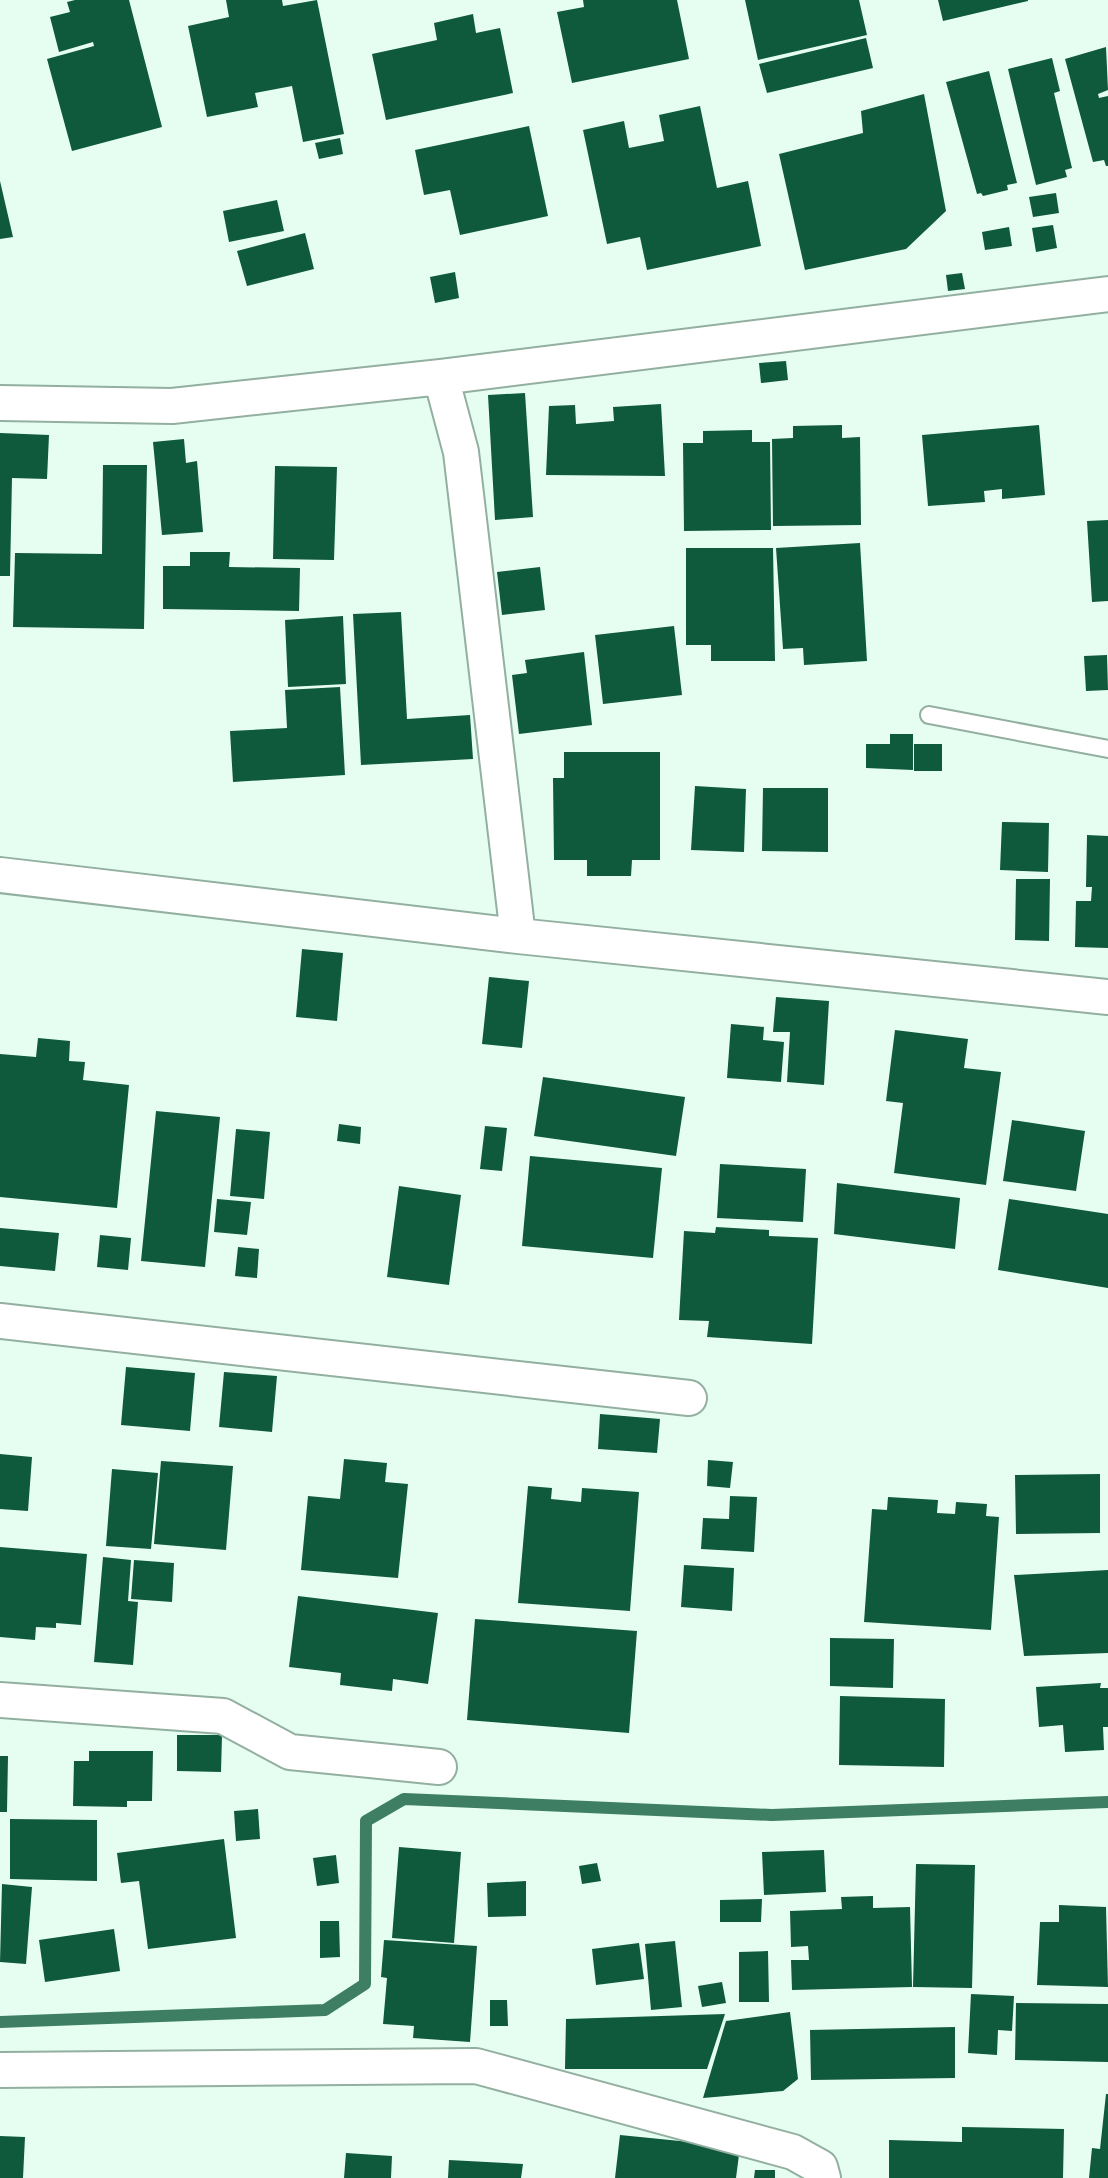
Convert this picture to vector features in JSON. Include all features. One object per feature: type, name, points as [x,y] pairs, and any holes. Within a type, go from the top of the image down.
[{"type":"street","points":[[0,403],[172,406],[441,377],[1108,294]]},
{"type":"street","points":[[441,377],[461,452],[518,936]]},
{"type":"street","points":[[0,875],[518,936],[1108,997]]},
{"type":"street","points":[[0,1321],[689,1398]]},
{"type":"street","points":[[0,1700],[223,1716],[290,1752],[439,1767]]},
{"type":"street","points":[[0,2070],[476,2066],[793,2152],[820,2167],[823,2178]]},
{"type":"lane","points":[[929,715],[1108,749]]},
{"type":"building","points":[[129,0],[162,127],[72,151],[47,59],[94,46],[93,42],[59,52],[50,17],[70,12],[67,2]]},
{"type":"building","points":[[226,0],[282,0],[283,6],[317,0],[344,134],[303,142],[292,86],[255,93],[258,107],[207,117],[188,26],[229,17]]},
{"type":"building","points":[[583,0],[677,0],[689,59],[572,83],[557,12],[584,7]]},
{"type":"building","points":[[745,0],[859,0],[867,35],[758,60]]},
{"type":"building","points":[[938,0],[1028,0],[1028,1],[943,21]]},
{"type":"building","points":[[473,14],[476,33],[500,28],[513,93],[386,120],[372,54],[437,40],[434,23]]},
{"type":"building","points":[[866,38],[873,68],[767,93],[759,64]]},
{"type":"building","points":[[1106,47],[1108,90],[1098,94],[1099,98],[1108,96],[1108,166],[1104,160],[1093,162],[1065,59]]},
{"type":"building","points":[[1052,58],[1060,91],[1054,93],[1072,168],[1065,170],[1067,177],[1036,185],[1008,69]]},
{"type":"building","points":[[989,71],[1017,183],[1007,185],[1008,190],[983,196],[977,194],[946,82]]},
{"type":"building","points":[[924,94],[946,211],[906,249],[805,270],[779,154],[863,133],[861,111]]},
{"type":"building","points":[[700,106],[717,188],[748,181],[761,246],[647,270],[640,237],[607,244],[583,130],[624,121],[629,148],[664,141],[659,115]]},
{"type":"building","points":[[529,126],[548,216],[460,235],[450,190],[424,195],[415,150]]},
{"type":"building","points":[[340,138],[343,154],[319,159],[315,143]]},
{"type":"building","points":[[0,181],[13,237],[0,239]]},
{"type":"building","points":[[1056,193],[1059,213],[1033,217],[1029,197]]},
{"type":"building","points":[[277,200],[284,231],[229,242],[223,211]]},
{"type":"building","points":[[1053,225],[1057,248],[1036,252],[1032,228]]},
{"type":"building","points":[[1009,227],[1012,246],[985,250],[982,232]]},
{"type":"building","points":[[305,233],[314,269],[247,286],[237,251]]},
{"type":"building","points":[[455,272],[459,298],[435,303],[430,277]]},
{"type":"building","points":[[962,273],[965,289],[948,291],[946,275]]},
{"type":"building","points":[[786,361],[788,380],[761,383],[759,363]]},
{"type":"building","points":[[525,393],[533,517],[495,520],[488,395]]},
{"type":"building","points":[[661,404],[665,476],[546,475],[549,406],[575,405],[576,424],[614,421],[613,407]]},
{"type":"building","points":[[842,425],[842,438],[860,437],[861,525],[773,526],[772,439],[793,438],[793,426]]},
{"type":"building","points":[[1039,425],[1045,495],[1002,499],[1002,489],[984,491],[985,502],[928,506],[922,435]]},
{"type":"building","points":[[752,430],[752,442],[770,442],[771,530],[684,531],[683,443],[703,443],[703,431]]},
{"type":"building","points":[[0,433],[49,435],[47,479],[12,478],[10,576],[0,576]]},
{"type":"building","points":[[184,439],[186,463],[197,461],[203,532],[162,535],[153,442]]},
{"type":"building","points":[[103,465],[147,465],[144,629],[13,627],[15,553],[102,554]]},
{"type":"building","points":[[275,466],[337,467],[334,560],[273,559]]},
{"type":"building","points":[[1108,520],[1108,601],[1092,602],[1087,521]]},
{"type":"building","points":[[860,543],[867,661],[804,665],[803,648],[783,649],[776,548]]},
{"type":"building","points":[[686,548],[773,548],[775,661],[711,661],[711,645],[686,645]]},
{"type":"building","points":[[190,552],[230,552],[229,567],[300,568],[299,611],[163,609],[163,566],[190,566]]},
{"type":"building","points":[[540,567],[545,610],[502,615],[497,572]]},
{"type":"building","points":[[401,612],[407,719],[470,715],[473,759],[361,765],[353,614]]},
{"type":"building","points":[[343,616],[346,684],[288,687],[285,620]]},
{"type":"building","points":[[674,626],[682,695],[603,704],[595,635]]},
{"type":"building","points":[[584,652],[592,725],[519,734],[512,675],[527,673],[525,660]]},
{"type":"building","points":[[1107,655],[1108,690],[1086,691],[1084,656]]},
{"type":"building","points":[[340,687],[345,775],[233,782],[230,731],[287,728],[285,690]]},
{"type":"building","points":[[890,734],[913,734],[913,770],[866,768],[866,744],[890,744]]},
{"type":"building","points":[[914,744],[942,744],[942,771],[914,771]]},
{"type":"building","points":[[564,752],[660,752],[660,860],[632,860],[631,876],[587,876],[587,860],[554,860],[553,778],[564,778]]},
{"type":"building","points":[[695,786],[746,789],[744,852],[691,850]]},
{"type":"building","points":[[763,788],[828,788],[828,852],[762,851]]},
{"type":"building","points":[[1002,822],[1049,823],[1048,872],[1000,870]]},
{"type":"building","points":[[1087,835],[1108,836],[1108,948],[1075,947],[1076,901],[1091,901],[1092,887],[1086,887]]},
{"type":"building","points":[[1016,879],[1050,879],[1049,941],[1015,940]]},
{"type":"building","points":[[302,949],[343,953],[337,1021],[296,1017]]},
{"type":"building","points":[[489,977],[529,981],[522,1048],[482,1044]]},
{"type":"building","points":[[776,997],[829,1001],[824,1085],[787,1082],[790,1032],[773,1032]]},
{"type":"building","points":[[731,1024],[764,1027],[763,1040],[784,1042],[781,1082],[727,1078]]},
{"type":"building","points":[[895,1030],[968,1039],[964,1068],[1001,1072],[986,1185],[894,1173],[903,1103],[886,1101]]},
{"type":"building","points":[[38,1038],[70,1041],[69,1061],[85,1062],[83,1080],[129,1085],[117,1208],[0,1197],[0,1054],[36,1057]]},
{"type":"building","points":[[543,1077],[685,1097],[676,1156],[534,1136]]},
{"type":"building","points":[[156,1111],[220,1117],[205,1267],[141,1261]]},
{"type":"building","points":[[1012,1120],[1085,1131],[1076,1191],[1003,1181]]},
{"type":"building","points":[[339,1124],[361,1127],[360,1144],[337,1141]]},
{"type":"building","points":[[485,1126],[507,1128],[502,1171],[480,1169]]},
{"type":"building","points":[[236,1129],[270,1132],[264,1199],[230,1196]]},
{"type":"building","points":[[530,1156],[662,1168],[653,1258],[522,1246]]},
{"type":"building","points":[[720,1164],[806,1169],[803,1222],[717,1218]]},
{"type":"building","points":[[837,1183],[960,1198],[955,1249],[834,1234]]},
{"type":"building","points":[[399,1186],[461,1195],[449,1285],[387,1277]]},
{"type":"building","points":[[217,1199],[251,1202],[247,1235],[214,1232]]},
{"type":"building","points":[[1009,1199],[1108,1214],[1108,1288],[998,1270]]},
{"type":"building","points":[[716,1227],[769,1230],[769,1236],[818,1238],[812,1344],[707,1337],[709,1321],[679,1320],[684,1231],[715,1233]]},
{"type":"building","points":[[0,1228],[59,1233],[55,1271],[0,1266]]},
{"type":"building","points":[[100,1235],[131,1238],[128,1270],[97,1267]]},
{"type":"building","points":[[238,1247],[259,1249],[257,1278],[235,1276]]},
{"type":"building","points":[[126,1367],[195,1373],[190,1431],[121,1425]]},
{"type":"building","points":[[224,1372],[277,1376],[272,1432],[219,1427]]},
{"type":"building","points":[[600,1414],[660,1419],[657,1453],[598,1449]]},
{"type":"building","points":[[0,1454],[32,1457],[28,1511],[0,1509]]},
{"type":"building","points":[[344,1459],[387,1463],[385,1482],[408,1484],[398,1578],[301,1570],[308,1496],[340,1499]]},
{"type":"building","points":[[708,1460],[733,1462],[730,1488],[707,1486]]},
{"type":"building","points":[[161,1461],[233,1466],[226,1550],[154,1544]]},
{"type":"building","points":[[112,1469],[158,1473],[151,1549],[106,1546]]},
{"type":"building","points":[[1100,1474],[1100,1533],[1016,1534],[1015,1475]]},
{"type":"building","points":[[528,1486],[552,1488],[551,1499],[581,1502],[582,1488],[639,1492],[630,1611],[518,1603]]},
{"type":"building","points":[[730,1496],[757,1497],[754,1552],[701,1549],[703,1518],[729,1519]]},
{"type":"building","points":[[888,1497],[938,1500],[937,1513],[955,1514],[956,1502],[987,1504],[986,1516],[999,1517],[991,1630],[864,1622],[872,1509],[887,1510]]},
{"type":"building","points":[[0,1547],[87,1554],[81,1625],[56,1623],[56,1628],[36,1627],[35,1640],[0,1637]]},
{"type":"building","points":[[103,1557],[131,1560],[128,1601],[138,1602],[133,1665],[94,1662]]},
{"type":"building","points":[[134,1560],[174,1563],[172,1602],[131,1599]]},
{"type":"building","points":[[684,1565],[734,1568],[732,1611],[681,1607]]},
{"type":"building","points":[[1108,1570],[1108,1653],[1024,1656],[1014,1575]]},
{"type":"building","points":[[298,1596],[438,1613],[428,1684],[393,1679],[392,1691],[340,1685],[341,1673],[289,1667]]},
{"type":"building","points":[[475,1619],[637,1631],[629,1733],[467,1720]]},
{"type":"building","points":[[830,1638],[894,1639],[893,1688],[830,1686]]},
{"type":"building","points":[[1101,1683],[1100,1688],[1108,1688],[1108,1727],[1103,1727],[1104,1750],[1065,1752],[1063,1725],[1039,1727],[1036,1687]]},
{"type":"building","points":[[840,1696],[945,1699],[944,1767],[839,1765]]},
{"type":"building","points":[[177,1735],[222,1735],[221,1772],[177,1771]]},
{"type":"building","points":[[89,1751],[153,1751],[152,1801],[127,1801],[127,1807],[73,1806],[74,1761],[89,1761]]},
{"type":"building","points":[[0,1756],[8,1756],[7,1812],[0,1812]]},
{"type":"building","points":[[258,1809],[260,1839],[236,1841],[234,1811]]},
{"type":"building","points":[[10,1819],[97,1820],[97,1881],[10,1879]]},
{"type":"building","points":[[224,1839],[236,1938],[148,1949],[139,1881],[121,1883],[117,1853]]},
{"type":"building","points":[[399,1847],[461,1852],[454,1943],[392,1938]]},
{"type":"building","points":[[824,1850],[826,1892],[764,1895],[762,1852]]},
{"type":"building","points":[[336,1855],[339,1883],[317,1886],[313,1858]]},
{"type":"building","points":[[597,1863],[601,1881],[582,1884],[579,1866]]},
{"type":"building","points":[[916,1864],[975,1865],[972,1988],[913,1987]]},
{"type":"building","points":[[526,1881],[526,1916],[488,1917],[487,1883]]},
{"type":"building","points":[[2,1884],[32,1887],[26,1964],[0,1962]]},
{"type":"building","points":[[873,1896],[873,1908],[910,1907],[912,1987],[792,1990],[791,1960],[809,1960],[808,1946],[791,1947],[790,1911],[842,1909],[841,1897]]},
{"type":"building","points":[[762,1899],[761,1922],[720,1922],[720,1900]]},
{"type":"building","points":[[1059,1905],[1106,1907],[1108,1987],[1037,1985],[1040,1922],[1059,1922]]},
{"type":"building","points":[[320,1921],[339,1921],[340,1957],[320,1958]]},
{"type":"building","points":[[114,1929],[120,1971],[45,1982],[39,1940]]},
{"type":"building","points":[[384,1940],[477,1946],[470,2042],[413,2038],[414,2026],[383,2024],[387,1978],[381,1977]]},
{"type":"building","points":[[675,1941],[682,2007],[651,2010],[645,1944]]},
{"type":"building","points":[[639,1943],[644,1979],[596,1985],[592,1949]]},
{"type":"building","points":[[768,1951],[769,2002],[739,2002],[739,1952]]},
{"type":"building","points":[[722,1982],[726,2003],[702,2007],[698,1986]]},
{"type":"building","points":[[971,1994],[1014,1996],[1012,2031],[998,2030],[997,2055],[968,2053]]},
{"type":"building","points":[[490,2000],[507,2000],[508,2026],[490,2026]]},
{"type":"building","points":[[1016,2003],[1108,2004],[1108,2062],[1015,2060]]},
{"type":"building","points":[[790,2012],[798,2079],[783,2091],[703,2098],[726,2021]]},
{"type":"building","points":[[725,2014],[707,2069],[565,2069],[566,2019]]},
{"type":"building","points":[[955,2027],[955,2078],[811,2080],[810,2030]]},
{"type":"building","points":[[1106,2094],[1108,2178],[1089,2178],[1092,2148],[1100,2149]]},
{"type":"building","points":[[962,2127],[1064,2129],[1063,2178],[889,2178],[889,2140],[962,2142]]},
{"type":"building","points":[[620,2135],[740,2147],[736,2178],[615,2178]]},
{"type":"building","points":[[0,2136],[25,2137],[23,2178],[0,2178]]},
{"type":"building","points":[[346,2153],[392,2156],[391,2178],[344,2178]]},
{"type":"building","points":[[449,2160],[523,2164],[521,2178],[448,2178]]},
{"type":"building","points":[[755,2170],[775,2170],[775,2178],[754,2178]]},
{"type":"waterway","points":[[0,2022],[325,2010],[365,1984],[366,1821],[404,1799],[772,1815],[1108,1802]]}]
